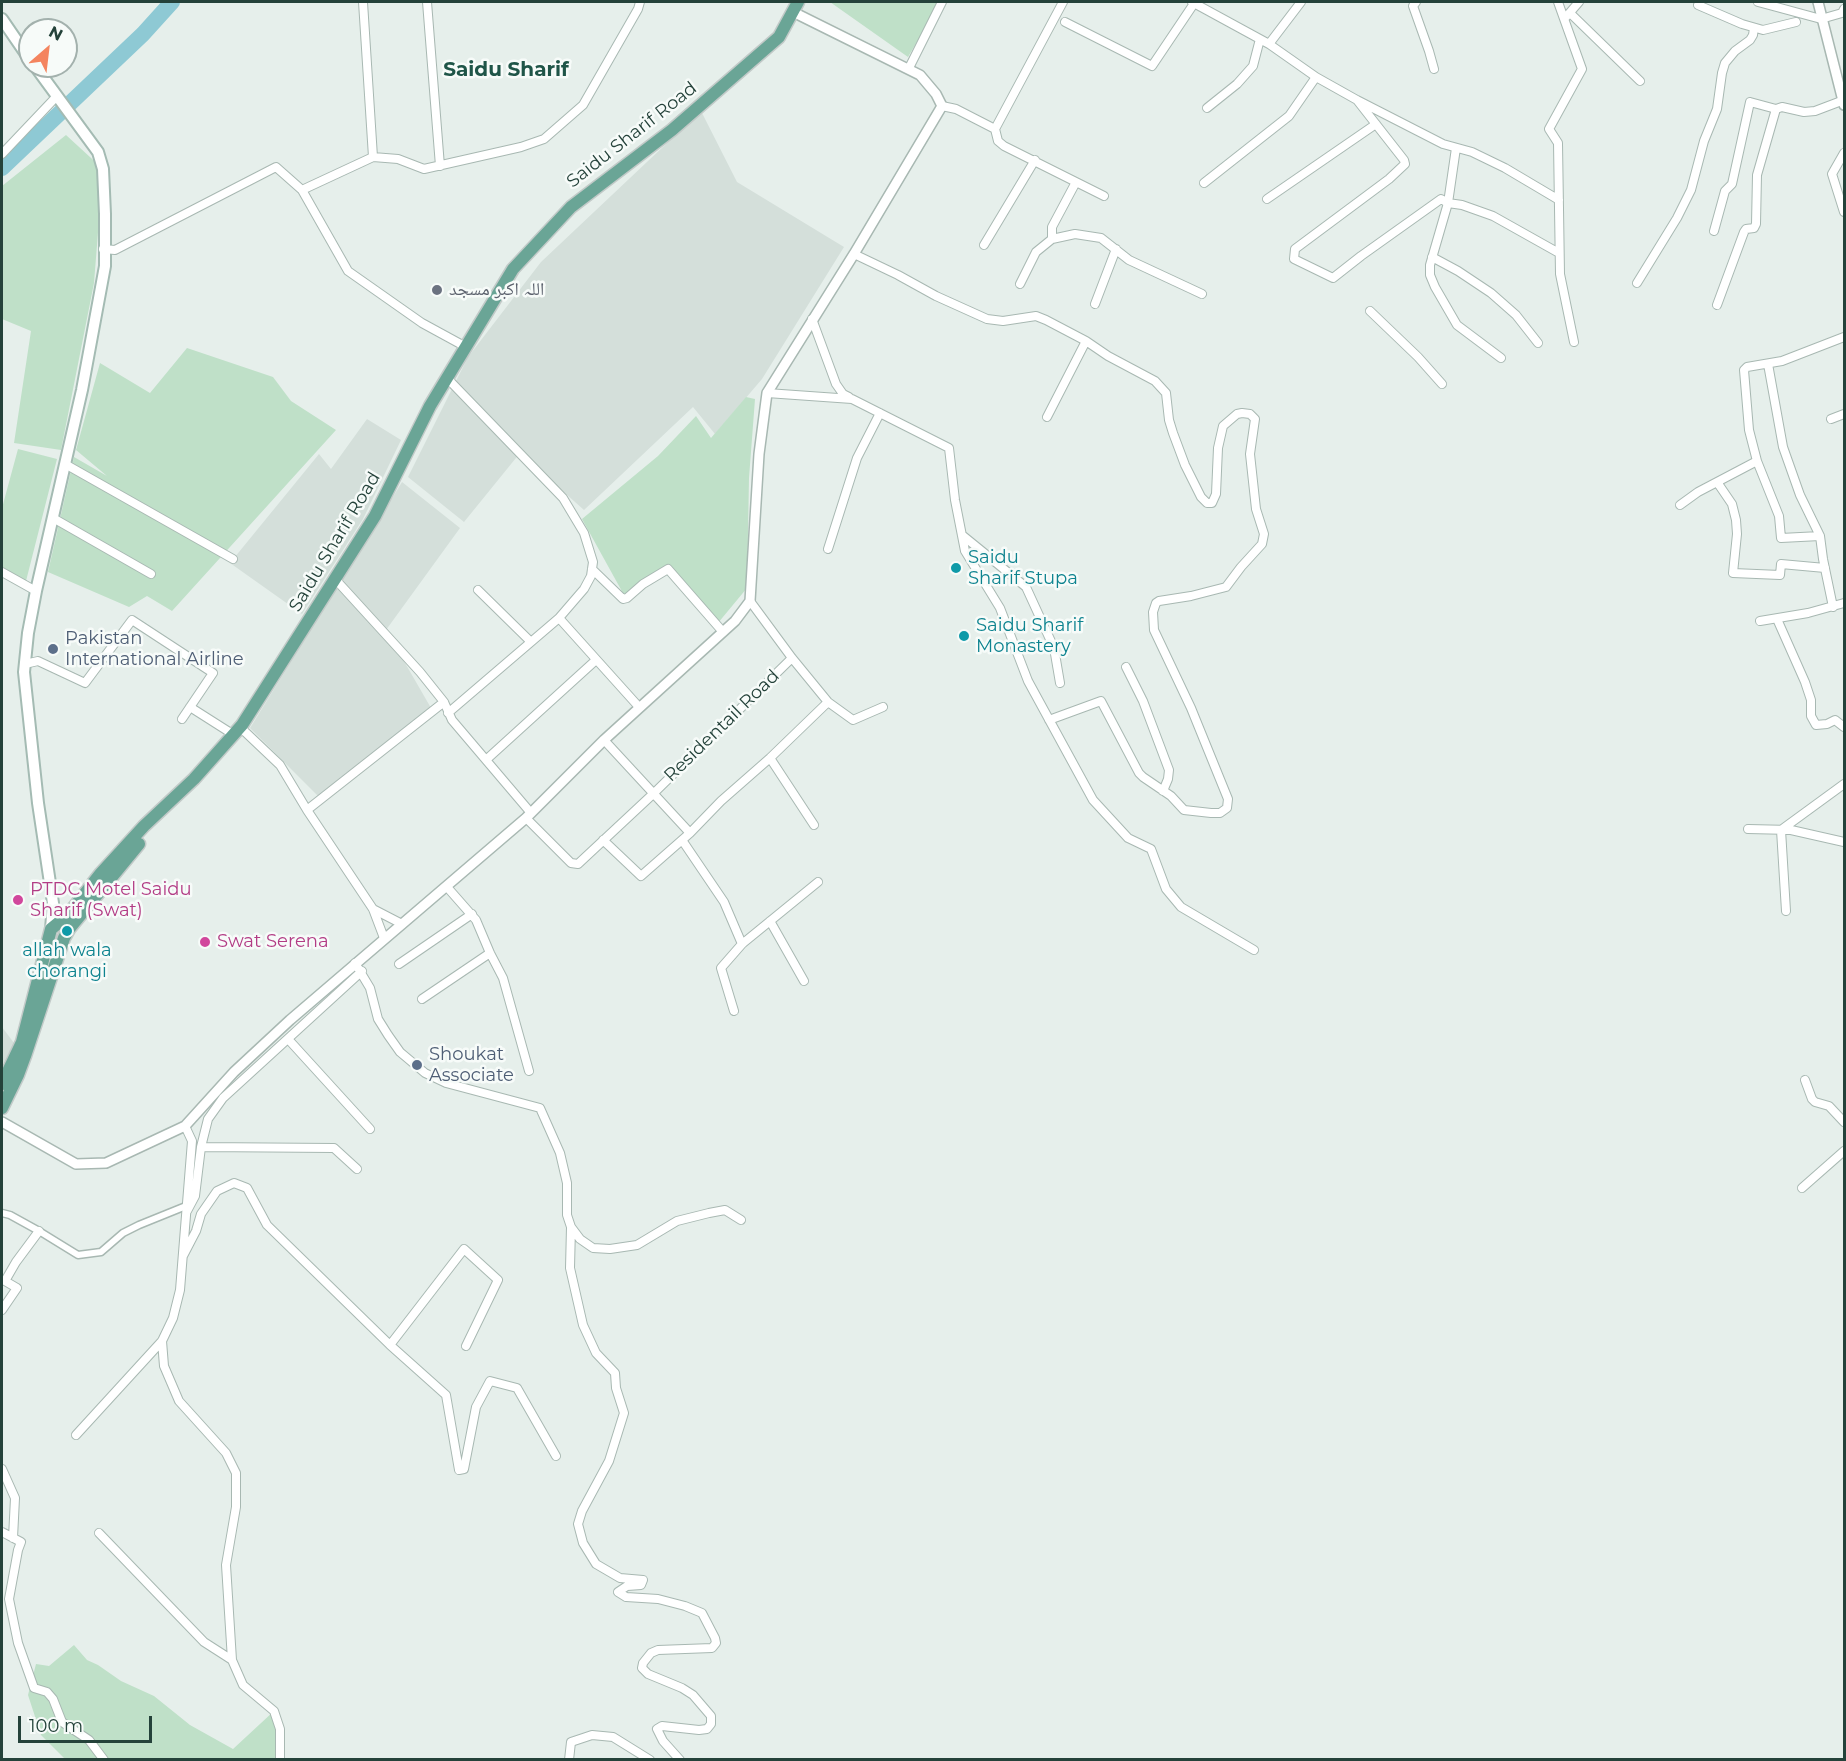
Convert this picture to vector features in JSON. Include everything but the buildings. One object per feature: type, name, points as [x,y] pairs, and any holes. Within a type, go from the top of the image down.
[{"type":"main road","name":"Saidu Sharif Road","points":[[196,781],[240,731],[316,615],[375,516],[430,405],[513,269],[571,207],[672,130],[779,37],[796,7]]},
{"type":"main road","points":[[2,19],[18,42]]},
{"type":"main road","points":[[2,1108],[18,1075],[29,1032],[51,929],[53,903],[38,803],[24,672],[28,633],[82,390],[105,266],[103,180],[98,152],[44,78]]},
{"type":"main road","points":[[51,929],[68,915],[101,873],[144,826],[196,781]]},
{"type":"main road","points":[[2,1084],[29,1032],[69,929],[138,845],[196,781]]},
{"type":"main road","points":[[64,938],[68,915]]},
{"type":"street","points":[[363,2],[373,157]]},
{"type":"street","points":[[427,2],[440,166]]},
{"type":"street","points":[[302,190],[373,157],[398,159],[424,169],[544,140],[583,105],[640,2]]},
{"type":"street","points":[[909,69],[942,2]]},
{"type":"street","points":[[1064,2],[995,129],[998,141],[1004,146],[1104,196]]},
{"type":"street","points":[[1065,22],[1152,66],[1194,2],[1269,44],[1316,77],[1357,100],[1443,144],[1472,152],[1505,168],[1559,200]]},
{"type":"street","points":[[1269,44],[1301,2]]},
{"type":"street","points":[[1416,2],[1413,6],[1434,69]]},
{"type":"street","points":[[1558,2],[1568,15],[1640,81]]},
{"type":"street","points":[[1568,15],[1580,2]]},
{"type":"street","points":[[1758,2],[1821,19],[1842,13],[1845,9]]},
{"type":"street","points":[[1714,231],[1725,191],[1732,184],[1750,102],[1776,109],[1782,107],[1804,112],[1844,102],[1818,2]]},
{"type":"street","points":[[1700,3],[1763,30],[1796,22]]},
{"type":"street","points":[[796,7],[920,75],[928,83],[942,106],[956,109],[995,129]]},
{"type":"street","points":[[1568,15],[1582,69],[1549,129],[1558,143],[1560,274],[1574,342]]},
{"type":"street","points":[[1637,284],[1677,218],[1691,190],[1704,141],[1716,109],[1725,63],[1735,51],[1750,40],[1754,28]]},
{"type":"street","points":[[1207,108],[1238,84],[1253,66],[1260,39]]},
{"type":"street","points":[[1204,183],[1289,116],[1316,77]]},
{"type":"street","points":[[2,154],[57,96]]},
{"type":"street","points":[[1357,100],[1405,164],[1295,249],[1294,259],[1333,278],[1360,256],[1441,199],[1493,216],[1559,253]]},
{"type":"street","points":[[2,1213],[39,1231],[78,1255],[101,1252],[123,1233],[138,1225],[187,1209],[195,1197],[201,1147],[208,1119],[223,1098],[288,1039],[384,938],[447,887],[528,815],[639,707],[735,621],[750,601],[759,454],[767,393],[855,254],[942,106]]},
{"type":"street","points":[[1717,305],[1743,232],[1754,228],[1756,224],[1757,175],[1776,109]]},
{"type":"street","points":[[1267,199],[1376,124]]},
{"type":"street","points":[[1456,148],[1448,203],[1432,257],[1430,275],[1452,320],[1502,358]]},
{"type":"street","points":[[1845,153],[1832,174],[1845,212]]},
{"type":"street","points":[[984,245],[1035,160]]},
{"type":"street","points":[[103,249],[115,250],[276,167],[302,190],[348,271],[422,323],[466,347]]},
{"type":"street","points":[[1052,239],[1052,227],[1076,182]]},
{"type":"street","points":[[1020,284],[1036,252],[1052,239],[1075,234],[1101,238],[1130,260],[1202,294]]},
{"type":"street","points":[[1095,304],[1116,249]]},
{"type":"street","points":[[855,254],[936,296],[987,319],[1003,321],[1036,316],[1064,328],[1162,386],[1166,393],[1169,420],[1181,454],[1199,493],[1207,503],[1212,502],[1216,494],[1218,448],[1223,426],[1237,414],[1250,414],[1256,419],[1250,454],[1256,509],[1264,534],[1262,544],[1226,587],[1159,601],[1153,612],[1154,630],[1191,708],[1228,799],[1228,806],[1220,813],[1188,811],[1138,773],[1101,700],[1049,720]]},
{"type":"street","points":[[1432,257],[1491,293],[1516,315],[1538,343]]},
{"type":"street","points":[[1370,311],[1418,357],[1442,384]]},
{"type":"street","points":[[812,319],[836,384],[843,394],[950,448],[954,500],[965,551],[1000,608],[1028,681],[1093,800],[1128,838],[1151,849],[1166,890],[1181,907],[1254,950]]},
{"type":"street","points":[[1820,536],[1781,538],[1779,516],[1757,461],[1749,430],[1744,370],[1747,367],[1768,364],[1845,337]]},
{"type":"street","points":[[1047,417],[1086,341]]},
{"type":"street","points":[[1768,364],[1783,447],[1800,495],[1820,536],[1833,607]]},
{"type":"street","points":[[447,378],[563,498],[584,533],[592,562],[591,576],[584,589],[559,618],[448,713]]},
{"type":"street","points":[[767,393],[852,399]]},
{"type":"street","points":[[828,549],[857,458],[880,413]]},
{"type":"street","points":[[1831,419],[1845,414]]},
{"type":"street","points":[[1680,505],[1698,492],[1757,461]]},
{"type":"street","points":[[65,464],[233,559]]},
{"type":"street","points":[[1717,482],[1732,504],[1736,520],[1733,573],[1780,575],[1781,564],[1825,568]]},
{"type":"street","points":[[53,518],[151,574]]},
{"type":"street","points":[[962,535],[1026,587],[1054,648],[1060,683]]},
{"type":"street","points":[[592,569],[623,599],[668,569],[723,632]]},
{"type":"street","points":[[2,572],[36,591]]},
{"type":"street","points":[[336,580],[420,672],[444,702],[448,713],[487,759],[528,815]]},
{"type":"street","points":[[478,590],[530,641]]},
{"type":"street","points":[[750,601],[828,702],[853,720],[883,707]]},
{"type":"street","points":[[1760,621],[1845,603]]},
{"type":"street","points":[[559,618],[639,707]]},
{"type":"street","points":[[1777,619],[1805,682],[1811,700],[1811,716],[1816,725],[1827,724],[1835,720],[1845,728]]},
{"type":"street","points":[[25,664],[39,661],[86,683],[132,620],[213,673],[182,719]]},
{"type":"street","name":"Residentail Road","points":[[528,815],[571,863],[578,864],[792,658]]},
{"type":"street","points":[[487,759],[596,660]]},
{"type":"street","points":[[1126,667],[1143,701],[1169,770],[1163,790]]},
{"type":"street","points":[[307,810],[444,702]]},
{"type":"street","points":[[603,840],[641,876],[690,833],[721,801],[828,702]]},
{"type":"street","points":[[190,707],[240,731],[280,765],[373,909],[384,938]]},
{"type":"street","points":[[604,740],[690,833]]},
{"type":"street","points":[[770,758],[814,825]]},
{"type":"street","points":[[1781,830],[1845,784]]},
{"type":"street","points":[[1748,829],[1781,830],[1845,842]]},
{"type":"street","points":[[1781,830],[1786,911]]},
{"type":"street","points":[[682,840],[724,902],[742,944]]},
{"type":"street","points":[[734,1011],[721,968],[742,944],[818,882]]},
{"type":"street","points":[[447,887],[472,914],[503,978],[529,1071]]},
{"type":"street","points":[[373,909],[402,924]]},
{"type":"street","points":[[399,964],[472,914]]},
{"type":"street","points":[[770,921],[804,981]]},
{"type":"street","points":[[422,999],[490,953]]},
{"type":"street","points":[[2,1122],[76,1164],[106,1162],[185,1126],[234,1072],[358,967]]},
{"type":"street","points":[[358,967],[372,994],[378,1018],[388,1035],[400,1052],[426,1073],[446,1083],[540,1108],[560,1152],[567,1183],[567,1215],[571,1227],[580,1239],[593,1248],[610,1249],[637,1245],[677,1221],[709,1213],[726,1210],[741,1220]]},
{"type":"street","points":[[288,1039],[370,1129]]},
{"type":"street","points":[[1805,1080],[1812,1099],[1829,1106],[1845,1122]]},
{"type":"street","points":[[76,1435],[162,1341],[173,1318],[180,1290],[192,1142],[185,1126]]},
{"type":"street","points":[[201,1147],[334,1148],[357,1169]]},
{"type":"street","points":[[1802,1188],[1845,1151]]},
{"type":"street","points":[[183,1256],[196,1231],[201,1214],[217,1191],[234,1183],[247,1188],[267,1225],[390,1345],[446,1395],[459,1470],[464,1469],[476,1407],[490,1381],[517,1388],[556,1456]]},
{"type":"street","points":[[571,1227],[570,1268],[583,1325],[596,1353],[615,1373],[616,1388],[624,1413],[609,1461],[582,1511],[578,1524],[583,1543],[596,1564],[620,1578],[643,1580],[641,1586],[627,1586],[618,1593],[626,1597],[658,1599],[702,1613],[715,1638],[716,1643],[712,1648],[658,1650],[651,1653],[643,1663],[642,1668],[648,1674],[693,1695],[711,1716],[711,1725],[707,1729],[662,1726],[657,1729],[658,1734],[680,1760]]},
{"type":"street","points":[[2,1310],[17,1288],[5,1281],[39,1231]]},
{"type":"street","points":[[390,1345],[464,1249],[498,1280],[466,1346]]},
{"type":"street","points":[[162,1341],[164,1366],[179,1401],[226,1453],[236,1473],[236,1507],[226,1565],[232,1660],[243,1686],[274,1711],[280,1730],[279,1758]]},
{"type":"street","points":[[2,1469],[15,1498],[12,1538]]},
{"type":"street","points":[[2,1532],[21,1542],[9,1599],[18,1643],[34,1688],[47,1692],[62,1722],[89,1740],[104,1760]]},
{"type":"street","points":[[99,1533],[204,1641],[232,1660]]},
{"type":"street","points":[[569,1760],[571,1742],[592,1735],[613,1737],[650,1760]]},
{"type":"shaded area","points":[[701,111],[737,182],[844,247],[762,379],[715,434],[693,407],[584,510],[520,453],[464,522],[408,477],[468,357],[541,262]]},
{"type":"shaded area","points":[[367,419],[401,440],[363,519],[302,614],[230,563],[319,454],[331,469]]},
{"type":"shaded area","points":[[402,482],[460,528],[386,630],[431,708],[321,799],[250,728]]},
{"type":"shaded area","points":[[2,1027],[14,1043],[2,1066]]},
{"type":"green space","points":[[830,2],[940,2],[908,57]]},
{"type":"green space","points":[[66,135],[103,169],[94,283],[61,450],[14,443],[31,331],[2,319],[2,186]]},
{"type":"green space","points":[[187,348],[273,377],[291,401],[336,430],[172,611],[147,596],[129,607],[48,572],[74,457],[107,476],[76,450],[100,363],[150,393]]},
{"type":"green space","points":[[746,397],[755,399],[749,478],[747,588],[718,623],[669,564],[624,595],[582,519],[658,456],[696,416],[711,438]]},
{"type":"green space","points":[[18,449],[57,459],[26,581],[2,567],[2,508]]},
{"type":"green space","points":[[74,1645],[87,1660],[121,1681],[154,1696],[190,1725],[233,1749],[274,1711],[285,1759],[65,1759],[41,1735],[28,1695],[36,1664],[49,1666]]},
{"type":"waterway","points":[[2,168],[143,34],[172,2]]},
{"type":"place","name":"اللہ اکبر مسجد","points":[[437,290]]},
{"type":"place","name":"Saidu Sharif Stupa","points":[[956,568]]},
{"type":"place","name":"Saidu Sharif Monastery","points":[[964,636]]},
{"type":"place","name":"Pakistan International Airline","points":[[53,649]]},
{"type":"place","name":"PTDC Motel Saidu Sharif (Swat)","points":[[18,900]]},
{"type":"place","name":"allah wala chorangi","points":[[67,931]]},
{"type":"place","name":"Swat Serena","points":[[205,942]]},
{"type":"place","name":"Shoukat Associate","points":[[417,1065]]},
{"type":"district","name":"Saidu Sharif","points":[[506,70]]}]
